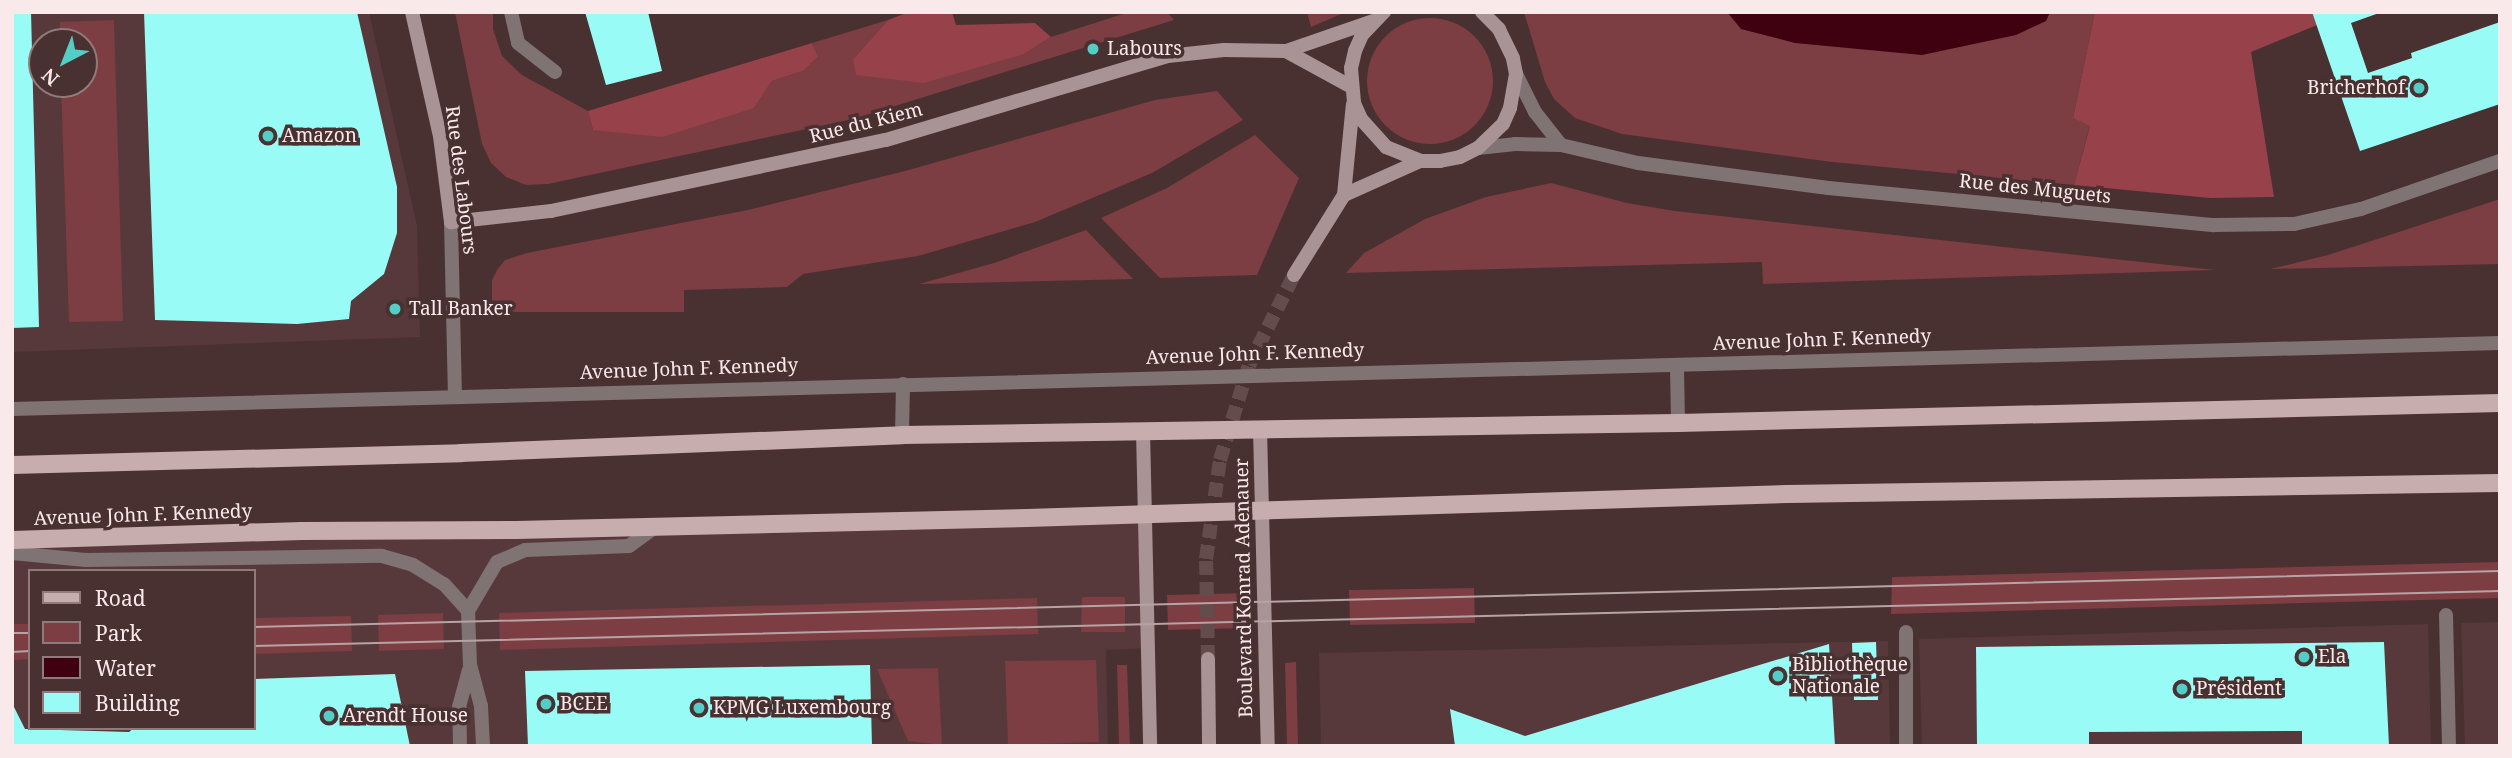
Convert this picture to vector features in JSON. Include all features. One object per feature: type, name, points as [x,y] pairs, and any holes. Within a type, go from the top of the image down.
[{"type":"main road","name":"Rue des Labours","points":[[412,12],[440,136],[451,222]]},
{"type":"main road","points":[[1344,195],[1420,161],[1460,157],[1478,148],[1503,124],[1515,92],[1516,74],[1508,43],[1499,29],[1482,12]]},
{"type":"main road","points":[[1499,12],[1499,29]]},
{"type":"main road","name":"Rue du Kiem","points":[[451,222],[551,211],[886,140],[1168,57],[1224,50],[1286,51],[1379,16]]},
{"type":"main road","points":[[1379,16],[1355,51],[1350,86],[1354,103],[1361,120],[1386,147],[1420,161]]},
{"type":"main road","name":"Rue du Kiem","points":[[1286,51],[1350,86]]},
{"type":"main road","points":[[1294,275],[1344,195],[1354,103]]},
{"type":"main road","points":[[12,465],[461,453],[902,435],[1678,423],[2500,403]]},
{"type":"main road","name":"Boulevard Konrad Adenauer","points":[[1260,429],[1268,746]]},
{"type":"main road","points":[[1143,431],[1150,746]]},
{"type":"main road","name":"Avenue John F. Kennedy","points":[[12,540],[302,531],[657,526],[1787,494],[2500,483]]},
{"type":"main road","name":"Boulevard Konrad Adenauer","points":[[1208,659],[1209,746]]},
{"type":"street","points":[[511,12],[518,43],[555,72]]},
{"type":"street","points":[[1516,74],[1535,112],[1561,145]]},
{"type":"street","name":"Rue des Muguets","points":[[1478,148],[1515,144],[1561,145],[1638,163],[1828,188],[2214,225],[2294,224],[2361,209],[2500,161]]},
{"type":"street","name":"Rue des Labours","points":[[451,222],[455,396]]},
{"type":"street","name":"Avenue John F. Kennedy","points":[[12,409],[2500,343]]},
{"type":"street","points":[[1677,366],[1678,423]]},
{"type":"street","points":[[902,435],[903,384]]},
{"type":"street","points":[[2478,484],[2500,494]]},
{"type":"street","points":[[483,746],[481,706],[470,665],[468,611],[497,562],[525,550],[629,546],[657,526]]},
{"type":"street","points":[[12,553],[86,560],[382,556],[413,565],[444,584],[468,611]]},
{"type":"street","points":[[2446,615],[2449,746]]},
{"type":"street","points":[[1906,632],[1906,746]]},
{"type":"street","points":[[460,746],[458,707],[470,665]]},
{"type":"shaded area","points":[[12,12],[369,12],[417,226],[420,337],[12,352]]},
{"type":"shaded area","points":[[909,12],[952,12],[956,25],[1035,23],[1051,37],[1024,54],[924,83],[856,75],[853,59],[888,20]]},
{"type":"shaded area","points":[[2095,12],[2312,12],[2317,25],[2251,52],[2274,197],[2210,198],[2074,185],[2090,126],[2073,118]]},
{"type":"shaded area","points":[[812,43],[818,57],[803,71],[772,81],[754,108],[662,137],[593,130],[588,111]]},
{"type":"shaded area","points":[[1145,513],[1148,648],[1106,650],[1108,746],[12,746],[12,540]]},
{"type":"shaded area","points":[[2500,622],[2500,746],[2465,746],[2461,623]]},
{"type":"shaded area","name":"Président","points":[[2428,624],[2431,746],[1922,746],[1919,639]]},
{"type":"shaded area","points":[[1888,641],[1890,746],[1321,746],[1319,653]]},
{"type":"green space","points":[[455,12],[493,12],[493,29],[502,56],[522,75],[588,111],[593,130],[754,108],[772,81],[803,71],[818,57],[812,43],[888,20],[853,59],[1024,54],[1051,37],[1129,12],[1167,12],[1174,20],[853,119],[548,184],[526,185],[506,177],[491,163],[482,144]]},
{"type":"green space","points":[[1307,12],[1346,12],[1311,27]]},
{"type":"green space","points":[[1524,12],[2095,12],[2073,118],[2090,125],[2074,185],[1832,162],[1622,134],[1575,118],[1554,99],[1545,82]]},
{"type":"green space","points":[[1430,18],[1454,23],[1474,37],[1488,57],[1493,81],[1488,105],[1474,125],[1454,139],[1430,144],[1406,139],[1386,125],[1372,105],[1367,81],[1372,57],[1386,37],[1406,23]]},
{"type":"green space","points":[[114,20],[123,321],[69,322],[61,98],[98,98],[98,28],[60,28],[60,22]]},
{"type":"green space","points":[[1217,91],[1243,120],[1152,173],[1035,222],[918,256],[803,274],[787,287],[684,290],[684,312],[504,312],[503,307],[492,307],[492,280],[497,270],[505,260],[527,253],[748,210],[905,171],[1155,100]]},
{"type":"green space","points":[[1255,135],[1299,178],[1257,275],[1160,278],[1101,218],[1167,188]]},
{"type":"green space","points":[[1551,183],[1627,203],[1675,211],[2215,270],[1763,284],[1762,262],[1346,273],[1364,253],[1425,219],[1486,197]]},
{"type":"green space","points":[[2500,199],[2500,264],[2270,269],[2328,255]]},
{"type":"green space","points":[[1086,230],[1133,279],[919,284],[994,263]]},
{"type":"green space","points":[[2500,562],[2500,598],[1891,614],[1892,577]]},
{"type":"green space","points":[[1474,588],[1475,623],[1350,625],[1349,590]]},
{"type":"green space","points":[[1246,593],[1247,628],[1168,630],[1167,595]]},
{"type":"green space","points":[[1082,597],[1125,597],[1125,632],[1081,632]]},
{"type":"green space","points":[[1037,598],[1038,634],[500,650],[499,613]]},
{"type":"green space","points":[[443,613],[444,649],[379,651],[378,615]]},
{"type":"green space","points":[[351,616],[352,651],[256,654],[256,618]]},
{"type":"green space","points":[[12,624],[28,624],[28,659],[12,660]]},
{"type":"green space","points":[[1096,660],[1099,742],[1008,745],[1005,661]]},
{"type":"green space","points":[[1296,662],[1298,746],[1287,746],[1285,663]]},
{"type":"green space","points":[[1117,665],[1127,665],[1130,746],[1119,746]]},
{"type":"green space","points":[[938,668],[942,745],[908,741],[877,669]]},
{"type":"water","points":[[1727,12],[2050,12],[2046,21],[2016,35],[1922,55],[1795,43],[1741,29]]},
{"type":"building","points":[[12,12],[31,12],[31,28],[28,28],[28,98],[33,98],[39,327],[12,328]]},
{"type":"building","name":"Amazon","points":[[144,12],[357,12],[397,187],[397,233],[384,274],[351,301],[349,319],[297,324],[155,320]]},
{"type":"building","points":[[585,12],[648,12],[662,71],[606,85]]},
{"type":"building","name":"Bricherhof","points":[[2312,12],[2382,12],[2351,23],[2368,73],[2412,58],[2411,53],[2500,22],[2500,104],[2360,151]]},
{"type":"building","points":[[1876,642],[1878,700],[1854,700],[1852,643]]},
{"type":"building","name":"Président","points":[[2384,642],[2389,746],[2302,746],[2302,731],[2089,732],[2089,746],[1977,746],[1976,647]]},
{"type":"building","name":"Bibliothèque Nationale","points":[[1829,644],[1835,746],[1455,746],[1450,709],[1525,736]]},
{"type":"building","name":"KPMG Luxembourg","points":[[870,665],[872,746],[528,746],[525,671]]},
{"type":"building","name":"Arendt House","points":[[395,674],[410,746],[12,746],[12,703],[28,730],[256,730],[256,679]]},
{"type":"tunnel","points":[[1208,659],[1206,559],[1220,460],[1249,365],[1294,275]]},
{"type":"tram line","points":[[256,627],[2500,571]]},
{"type":"tram line","points":[[256,646],[2500,591]]},
{"type":"tram line","points":[[12,633],[28,633]]},
{"type":"tram line","points":[[12,652],[28,651]]},
{"type":"place","name":"Labours","points":[[1093,49]]},
{"type":"place","name":"Bricherhof","points":[[2419,88]]},
{"type":"place","name":"Amazon","points":[[268,136]]},
{"type":"place","name":"Tall Banker","points":[[395,309]]},
{"type":"place","name":"Ela","points":[[2304,657]]},
{"type":"place","name":"Bibliothèque Nationale","points":[[1778,676]]},
{"type":"place","name":"Président","points":[[2182,689]]},
{"type":"place","name":"BCEE","points":[[546,704]]},
{"type":"place","name":"KPMG Luxembourg","points":[[699,708]]},
{"type":"place","name":"Arendt House","points":[[329,716]]}]
